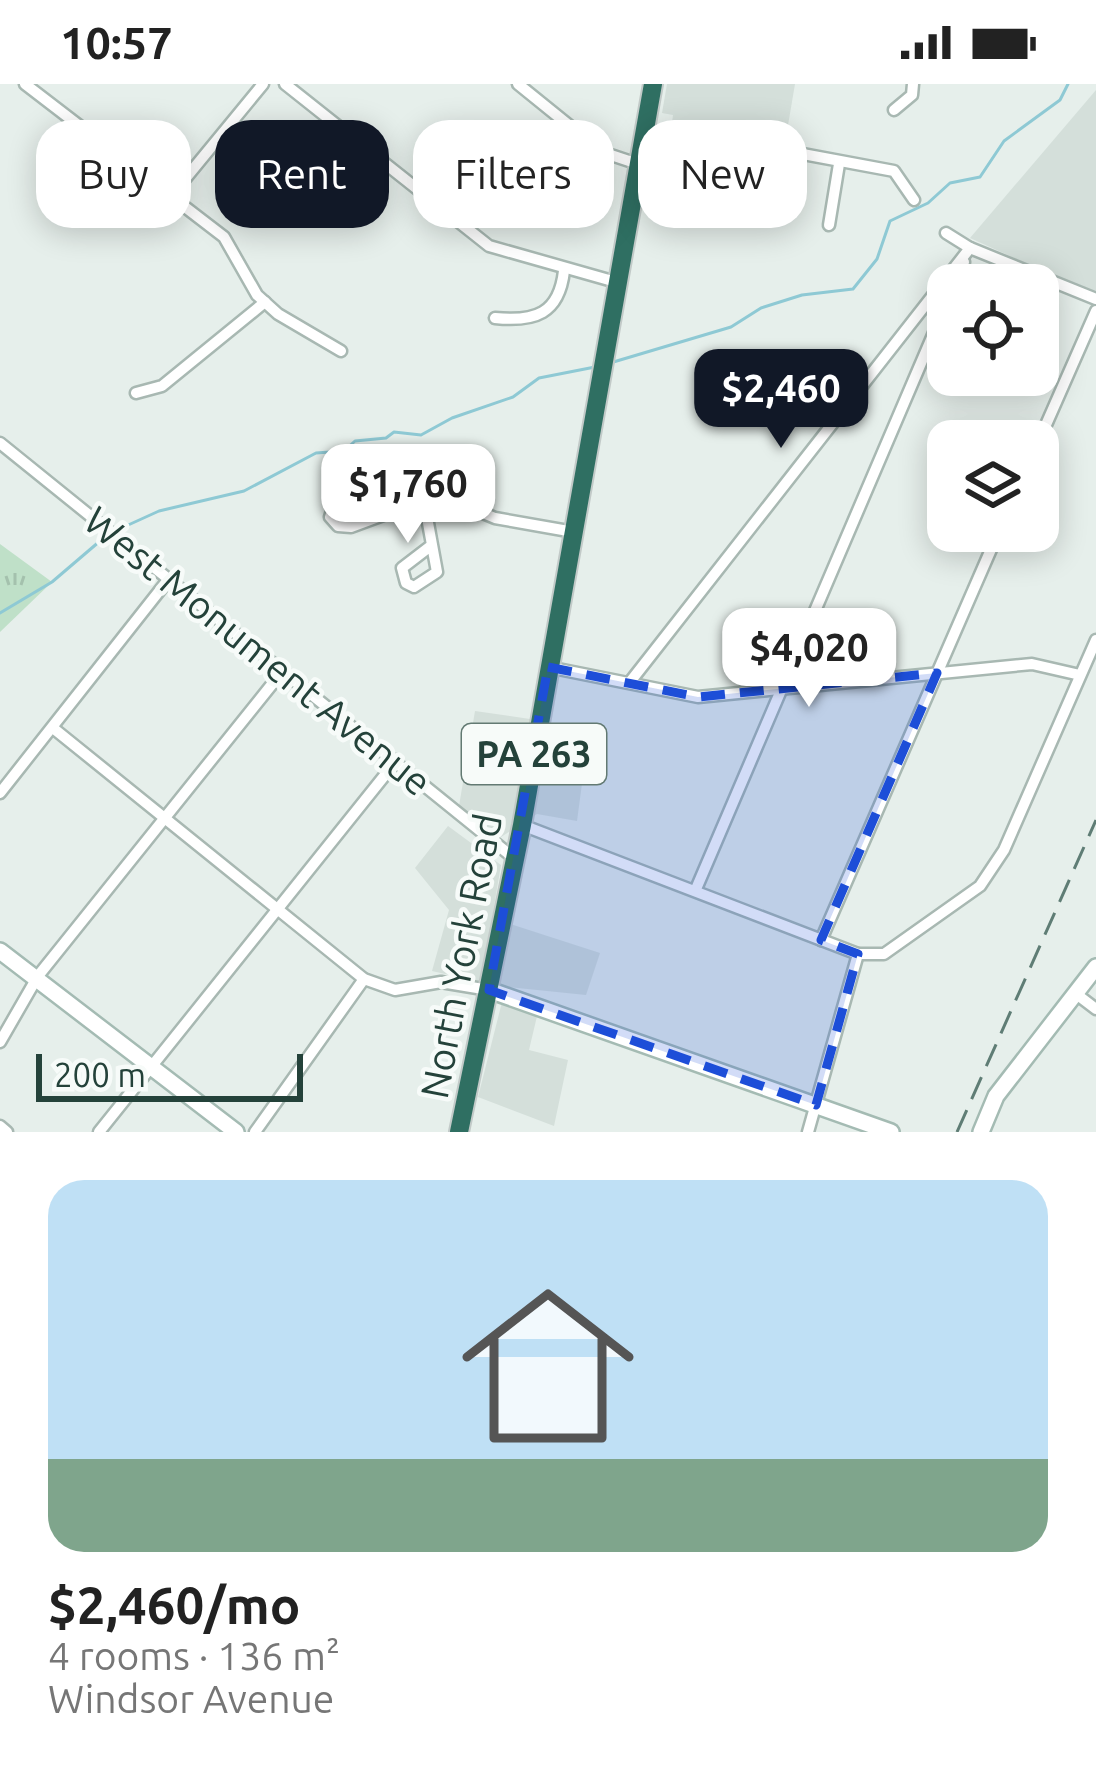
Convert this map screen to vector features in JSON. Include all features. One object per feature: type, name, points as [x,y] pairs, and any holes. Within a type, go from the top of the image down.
[{"type":"highway","name":"North York Road","points":[[646,120],[653,84]]},
{"type":"highway","name":"North York Road","points":[[459,1132],[522,825],[638,164]]},
{"type":"main road","points":[[0,950],[236,1132]]},
{"type":"main road","points":[[981,1132],[996,1096],[1096,967]]},
{"type":"main road","points":[[489,991],[891,1132]]},
{"type":"street","points":[[25,84],[72,120]]},
{"type":"street","points":[[191,172],[263,84]]},
{"type":"street","points":[[285,84],[489,246],[616,282]]},
{"type":"street","points":[[518,84],[602,152],[638,164]]},
{"type":"street","points":[[894,110],[912,95],[913,84]]},
{"type":"street","points":[[807,157],[894,171],[914,200]]},
{"type":"street","points":[[829,225],[839,164]]},
{"type":"street","points":[[191,211],[224,237],[265,302],[341,351]]},
{"type":"street","points":[[946,232],[970,248],[1096,299]]},
{"type":"street","points":[[963,264],[970,248]]},
{"type":"street","points":[[630,682],[970,248]]},
{"type":"street","points":[[495,318],[528,319],[550,310],[559,298],[564,271]]},
{"type":"street","points":[[136,393],[162,386],[265,302]]},
{"type":"street","points":[[1048,420],[1096,310]]},
{"type":"street","points":[[696,889],[786,689],[927,350]]},
{"type":"street","name":"West Monument Avenue","points":[[0,443],[515,859]]},
{"type":"street","points":[[397,510],[385,496],[374,494],[334,505],[330,517],[338,526],[351,527],[397,510],[426,512],[461,504],[495,518],[574,532]]},
{"type":"street","points":[[426,512],[431,545]]},
{"type":"street","points":[[821,940],[990,552]]},
{"type":"street","points":[[0,794],[168,580]]},
{"type":"street","points":[[522,825],[858,954],[884,954],[980,886],[1004,850],[1096,640]]},
{"type":"street","points":[[548,667],[698,697],[1032,664],[1080,675]]},
{"type":"street","points":[[0,1042],[38,976],[281,673]]},
{"type":"street","points":[[53,728],[364,979],[395,990],[441,982],[489,991]]},
{"type":"street","points":[[99,1132],[397,760]]},
{"type":"street","points":[[808,1132],[858,954]]},
{"type":"street","points":[[255,1132],[364,979]]},
{"type":"street","points":[[1076,993],[1096,1009]]},
{"type":"street","points":[[0,1126],[7,1132]]},
{"type":"highlighted area","points":[[548,667],[698,697],[937,673],[821,940],[858,954],[816,1105],[489,990]]},
{"type":"shaded area","points":[[667,84],[795,84],[789,120],[672,120],[673,115],[662,113]]},
{"type":"shaded area","points":[[1096,90],[1096,295],[1059,278],[1059,264],[1027,264],[970,238]]},
{"type":"shaded area","points":[[475,711],[530,719],[588,739],[577,821],[537,814],[501,837],[459,806]]},
{"type":"shaded area","points":[[448,826],[501,865],[492,918],[600,953],[586,995],[498,986],[432,971],[449,910],[415,868]]},
{"type":"shaded area","points":[[502,1002],[538,1012],[529,1050],[568,1060],[554,1126],[478,1097]]},
{"type":"green space","points":[[0,544],[52,582],[0,632]]},
{"type":"waterway","points":[[610,363],[731,327],[761,308],[802,295],[853,289],[877,259],[890,221],[928,203],[950,183],[980,177],[1004,141],[1060,100],[1068,84]]},
{"type":"waterway","points":[[115,531],[159,511],[244,491],[316,453],[344,451],[355,441],[386,438],[394,432],[421,435],[452,418],[513,397],[539,378],[595,367]]},
{"type":"waterway","points":[[0,613],[52,582],[107,535]]},
{"type":"railway","points":[[957,1132],[1096,820]]}]
